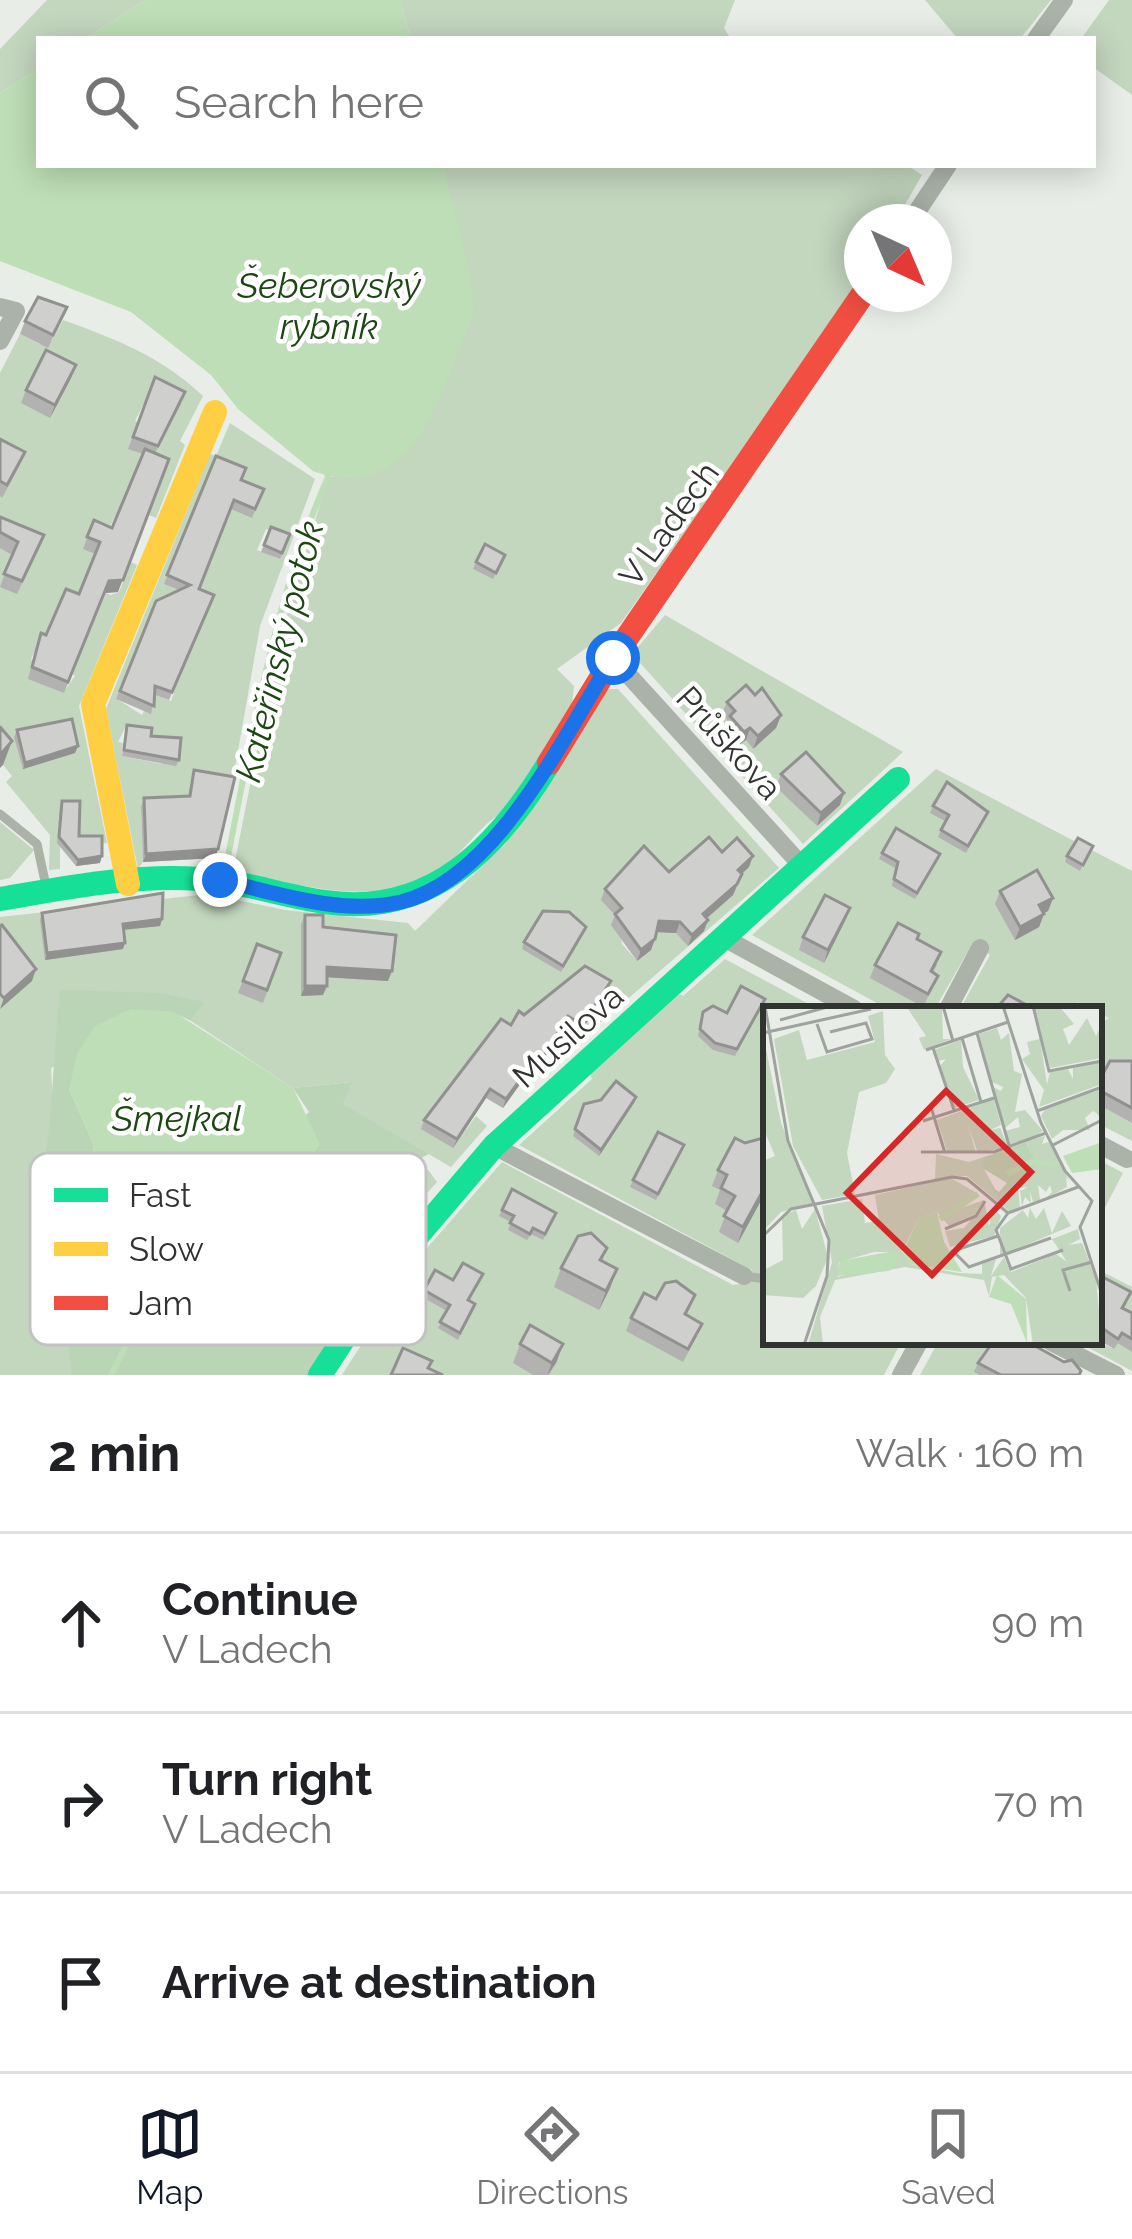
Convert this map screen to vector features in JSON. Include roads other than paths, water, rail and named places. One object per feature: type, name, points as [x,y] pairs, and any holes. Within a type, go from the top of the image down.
[{"type":"street","points":[[1038,36],[1064,0]]},
{"type":"street","points":[[922,204],[946,168]]},
{"type":"street","points":[[0,341],[8,309]]},
{"type":"street","name":"V Ladech","points":[[0,899],[128,884],[220,880],[305,900],[371,905],[402,902],[433,889],[492,840],[517,811],[613,658],[760,453],[851,312]]},
{"type":"street","points":[[128,884],[93,704],[215,412]]},
{"type":"street","name":"Průškova","points":[[613,658],[803,867]]},
{"type":"street","name":"Musilova","points":[[426,1226],[494,1146],[898,779]]},
{"type":"street","points":[[725,939],[848,1006]]},
{"type":"street","points":[[950,1006],[980,948]]},
{"type":"street","points":[[494,1146],[742,1278]]},
{"type":"street","points":[[1102,1146],[1127,1159]]},
{"type":"street","name":"Musilova","points":[[320,1375],[340,1345]]},
{"type":"street","points":[[901,1375],[917,1345]]},
{"type":"street","points":[[1058,1345],[1116,1375]]},
{"type":"lane","points":[[0,814],[37,844],[48,891]]},
{"type":"lane","points":[[742,1278],[763,1279]]},
{"type":"water","points":[[145,0],[400,0],[410,36],[90,36]]},
{"type":"water","name":"Šeberovský rybník","points":[[36,71],[36,168],[444,168],[467,260],[473,310],[434,411],[406,452],[367,476],[342,478],[313,471],[238,409],[211,375],[131,312],[0,261],[0,93]]},
{"type":"water","name":"Šmejkal","points":[[131,1009],[174,1012],[293,1088],[320,1144],[313,1153],[93,1153],[94,1145],[69,1089],[77,1054],[95,1026]]},
{"type":"waterway","name":"Kateřinský potok","points":[[225,871],[278,621],[328,477],[326,470]]},
{"type":"waterway","name":"Kateřinský potok","points":[[111,1375],[126,1345]]}]
